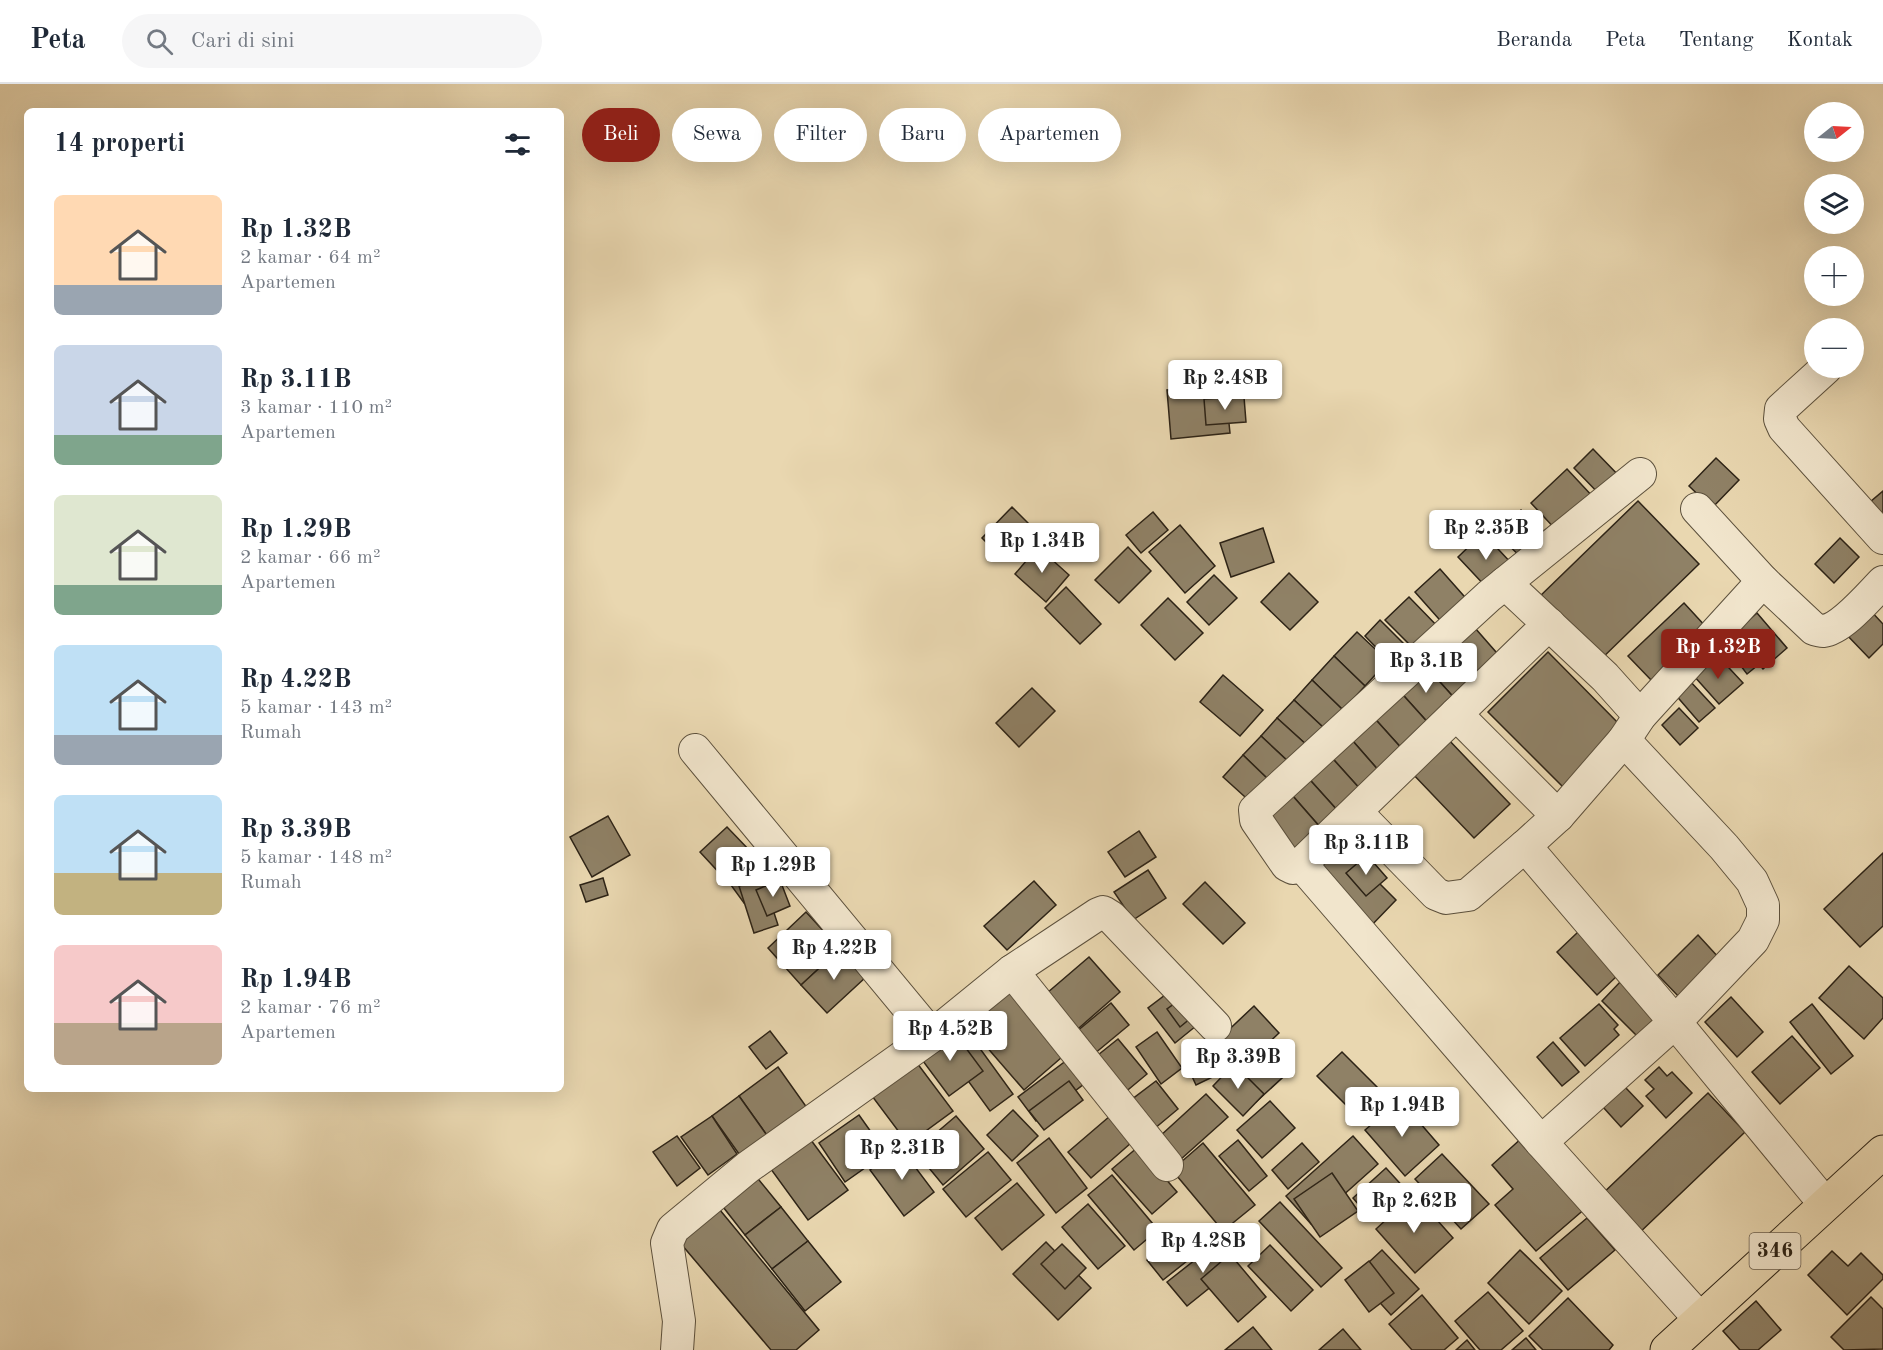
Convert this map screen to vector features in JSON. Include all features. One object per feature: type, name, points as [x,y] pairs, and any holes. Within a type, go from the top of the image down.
[{"type":"main road","name":"346","points":[[1667,1350],[1883,1152]]},
{"type":"street","points":[[1815,378],[1781,409],[1780,419],[1784,428],[1883,538]]},
{"type":"street","points":[[1549,624],[1301,864],[1293,868],[1287,865],[1256,820],[1255,810],[1471,612],[1640,474]]},
{"type":"street","points":[[1697,509],[1763,581],[1814,629],[1823,631],[1833,628],[1883,582]]},
{"type":"street","points":[[1356,812],[1437,894],[1446,898],[1468,895],[1558,816],[1632,728],[1763,581]]},
{"type":"street","points":[[1505,583],[1605,677],[1632,728],[1752,882],[1762,905],[1763,920],[1754,940],[1675,1022],[1540,1142]]},
{"type":"street","points":[[1456,714],[1558,816]]},
{"type":"street","points":[[695,750],[932,1036]]},
{"type":"street","points":[[1525,846],[1675,1022],[1825,1204]]},
{"type":"street","points":[[1301,864],[1540,1142],[1700,1319]]},
{"type":"street","points":[[677,1350],[679,1321],[667,1243],[673,1229],[748,1167],[932,1036],[1012,971],[1098,914],[1103,912],[1112,916],[1215,1026]]},
{"type":"street","points":[[1012,971],[1167,1165]]},
{"type":"building","points":[[1225,385],[1230,433],[1171,439],[1167,390]]},
{"type":"building","points":[[1244,397],[1246,422],[1206,425],[1204,399]]},
{"type":"building","points":[[1593,449],[1623,480],[1604,499],[1574,468]]},
{"type":"building","points":[[1716,458],[1739,480],[1712,508],[1689,486]]},
{"type":"building","points":[[1567,469],[1594,498],[1558,532],[1531,503]]},
{"type":"building","points":[[1883,491],[1883,530],[1864,507]]},
{"type":"building","points":[[1638,501],[1699,564],[1596,664],[1535,601]]},
{"type":"building","points":[[1012,507],[1035,530],[1005,561],[982,538]]},
{"type":"building","points":[[1521,510],[1550,537],[1526,562],[1498,535]]},
{"type":"building","points":[[1153,512],[1168,530],[1141,553],[1126,535]]},
{"type":"building","points":[[1180,525],[1215,566],[1185,593],[1149,552]]},
{"type":"building","points":[[1263,528],[1274,562],[1231,577],[1220,543]]},
{"type":"building","points":[[1483,533],[1513,565],[1488,589],[1458,557]]},
{"type":"building","points":[[1840,538],[1859,557],[1834,583],[1815,564]]},
{"type":"building","points":[[1038,547],[1069,575],[1046,602],[1015,574]]},
{"type":"building","points":[[1128,547],[1151,571],[1119,603],[1095,580]]},
{"type":"building","points":[[1440,569],[1471,604],[1446,627],[1415,592]]},
{"type":"building","points":[[1289,573],[1318,602],[1290,630],[1261,602]]},
{"type":"building","points":[[1214,575],[1237,598],[1209,625],[1187,602]]},
{"type":"building","points":[[1066,587],[1101,624],[1080,644],[1045,608]]},
{"type":"building","points":[[1409,597],[1442,631],[1419,654],[1385,620]]},
{"type":"building","points":[[1168,598],[1203,633],[1175,660],[1141,625]]},
{"type":"building","points":[[1684,603],[1707,628],[1652,681],[1628,656]]},
{"type":"building","points":[[1869,609],[1883,624],[1883,644],[1869,658],[1845,633]]},
{"type":"building","points":[[1757,613],[1787,648],[1763,669],[1733,634]]},
{"type":"building","points":[[1380,620],[1415,655],[1399,671],[1365,636]]},
{"type":"building","points":[[1468,620],[1503,660],[1481,680],[1445,640]]},
{"type":"building","points":[[1357,632],[1388,661],[1365,686],[1334,656]]},
{"type":"building","points":[[1445,640],[1481,680],[1457,701],[1422,662]]},
{"type":"building","points":[[1749,645],[1763,661],[1747,674],[1734,657]]},
{"type":"building","points":[[1548,652],[1623,728],[1563,787],[1488,712]]},
{"type":"building","points":[[1717,655],[1743,683],[1719,704],[1694,676]]},
{"type":"building","points":[[1334,656],[1365,686],[1343,710],[1312,680]]},
{"type":"building","points":[[1422,662],[1457,701],[1431,726],[1395,686]]},
{"type":"building","points":[[1223,675],[1263,710],[1240,736],[1200,702]]},
{"type":"building","points":[[1312,680],[1343,710],[1325,729],[1294,700]]},
{"type":"building","points":[[1689,680],[1715,708],[1699,722],[1674,693]]},
{"type":"building","points":[[1395,686],[1431,726],[1404,751],[1368,711]]},
{"type":"building","points":[[1032,688],[1055,711],[1019,747],[996,723]]},
{"type":"building","points":[[1294,700],[1325,729],[1309,747],[1277,718]]},
{"type":"building","points":[[1679,708],[1698,728],[1680,745],[1662,725]]},
{"type":"building","points":[[1368,711],[1404,751],[1380,772],[1345,732]]},
{"type":"building","points":[[1277,718],[1309,747],[1292,765],[1261,736]]},
{"type":"building","points":[[1345,732],[1380,772],[1361,790],[1325,750]]},
{"type":"building","points":[[1261,736],[1292,765],[1274,785],[1243,755]]},
{"type":"building","points":[[1446,737],[1510,804],[1474,838],[1411,772]]},
{"type":"building","points":[[1325,750],[1361,790],[1338,811],[1302,771]]},
{"type":"building","points":[[1243,755],[1274,785],[1255,806],[1223,777]]},
{"type":"building","points":[[1302,771],[1338,811],[1320,827],[1285,787]]},
{"type":"building","points":[[1285,787],[1320,827],[1296,849],[1260,810]]},
{"type":"building","points":[[608,816],[630,855],[592,877],[570,837]]},
{"type":"building","points":[[727,827],[751,852],[724,878],[700,852]]},
{"type":"building","points":[[1139,831],[1156,857],[1125,877],[1108,852]]},
{"type":"building","points":[[1341,845],[1396,900],[1369,928],[1314,872]]},
{"type":"building","points":[[1883,853],[1883,926],[1860,947],[1824,909]]},
{"type":"building","points":[[1367,855],[1387,878],[1366,896],[1346,873]]},
{"type":"building","points":[[756,860],[772,882],[744,903],[728,881]]},
{"type":"building","points":[[1148,870],[1166,898],[1133,920],[1114,892]]},
{"type":"building","points":[[603,878],[608,895],[586,902],[580,885]]},
{"type":"building","points":[[763,879],[778,925],[754,933],[739,886]]},
{"type":"building","points":[[780,880],[790,906],[767,916],[756,890]]},
{"type":"building","points":[[1034,881],[1056,905],[1007,950],[984,926]]},
{"type":"building","points":[[1205,882],[1245,923],[1223,944],[1183,904]]},
{"type":"building","points":[[806,912],[840,949],[801,985],[768,948]]},
{"type":"building","points":[[1578,932],[1618,975],[1597,995],[1557,952]]},
{"type":"building","points":[[1698,935],[1720,959],[1680,998],[1658,975]]},
{"type":"building","points":[[840,949],[866,977],[827,1013],[801,985]]},
{"type":"building","points":[[1089,957],[1120,992],[1071,1035],[1040,999]]},
{"type":"building","points":[[1849,966],[1883,998],[1883,1018],[1864,1039],[1819,998]]},
{"type":"building","points":[[1621,981],[1657,1016],[1637,1036],[1602,1001]]},
{"type":"building","points":[[1012,984],[1069,1051],[1024,1090],[966,1023]]},
{"type":"building","points":[[1169,992],[1196,1026],[1175,1043],[1148,1008]]},
{"type":"building","points":[[1185,996],[1197,1013],[1180,1027],[1167,1009]]},
{"type":"building","points":[[1731,997],[1763,1032],[1737,1057],[1705,1022]]},
{"type":"building","points":[[1111,1003],[1129,1025],[1088,1059],[1070,1037]]},
{"type":"building","points":[[1599,1004],[1618,1025],[1614,1029],[1619,1035],[1585,1066],[1560,1038]]},
{"type":"building","points":[[1812,1004],[1853,1056],[1831,1074],[1790,1022]]},
{"type":"building","points":[[1254,1006],[1279,1033],[1243,1067],[1218,1040]]},
{"type":"building","points":[[960,1021],[1013,1094],[990,1111],[937,1038]]},
{"type":"building","points":[[951,1028],[983,1071],[949,1096],[917,1053]]},
{"type":"building","points":[[770,1031],[787,1053],[766,1069],[749,1047]]},
{"type":"building","points":[[1157,1032],[1182,1068],[1161,1084],[1136,1047]]},
{"type":"building","points":[[1792,1036],[1820,1068],[1780,1104],[1752,1072]]},
{"type":"building","points":[[1118,1039],[1147,1074],[1117,1099],[1088,1063]]},
{"type":"building","points":[[1553,1042],[1579,1072],[1562,1086],[1537,1057]]},
{"type":"building","points":[[1273,1046],[1293,1068],[1256,1102],[1236,1081]]},
{"type":"building","points":[[1207,1048],[1219,1074],[1196,1085],[1184,1059]]},
{"type":"building","points":[[1342,1052],[1384,1094],[1360,1119],[1317,1076]]},
{"type":"building","points":[[1075,1054],[1093,1077],[1036,1121],[1018,1097]]},
{"type":"building","points":[[914,1059],[953,1111],[908,1144],[869,1092]]},
{"type":"building","points":[[1234,1064],[1264,1094],[1243,1116],[1213,1086]]},
{"type":"building","points":[[778,1067],[810,1112],[771,1141],[739,1096]]},
{"type":"building","points":[[1659,1067],[1667,1076],[1672,1072],[1692,1093],[1666,1118],[1646,1096],[1654,1089],[1645,1080]]},
{"type":"building","points":[[1069,1081],[1083,1100],[1044,1130],[1029,1111]]},
{"type":"building","points":[[1156,1081],[1178,1109],[1154,1129],[1131,1100]]},
{"type":"building","points":[[1625,1087],[1643,1106],[1621,1127],[1603,1107]]},
{"type":"building","points":[[1708,1093],[1745,1132],[1635,1237],[1598,1198]]},
{"type":"building","points":[[1206,1094],[1228,1117],[1180,1160],[1159,1137]]},
{"type":"building","points":[[739,1096],[771,1141],[744,1161],[712,1116]]},
{"type":"building","points":[[1400,1100],[1439,1145],[1405,1176],[1365,1130]]},
{"type":"building","points":[[1270,1101],[1295,1128],[1262,1158],[1237,1130]]},
{"type":"building","points":[[1013,1110],[1038,1136],[1012,1161],[987,1135]]},
{"type":"building","points":[[1117,1110],[1139,1136],[1091,1178],[1068,1152]]},
{"type":"building","points":[[859,1115],[886,1153],[845,1182],[819,1143]]},
{"type":"building","points":[[712,1116],[737,1154],[708,1175],[681,1137]]},
{"type":"building","points":[[956,1116],[984,1149],[943,1185],[915,1151]]},
{"type":"building","points":[[805,1132],[848,1190],[808,1220],[765,1161]]},
{"type":"building","points":[[677,1136],[700,1168],[677,1186],[653,1152]]},
{"type":"building","points":[[1353,1136],[1378,1164],[1311,1224],[1286,1196]]},
{"type":"building","points":[[1524,1136],[1587,1207],[1536,1251],[1495,1205],[1513,1189],[1492,1165]]},
{"type":"building","points":[[1049,1138],[1087,1188],[1056,1213],[1017,1163]]},
{"type":"building","points":[[1238,1140],[1267,1176],[1249,1191],[1219,1156]]},
{"type":"building","points":[[1203,1143],[1255,1205],[1223,1231],[1172,1170]]},
{"type":"building","points":[[1302,1143],[1319,1162],[1288,1189],[1272,1170]]},
{"type":"building","points":[[900,1147],[934,1192],[904,1216],[870,1170]]},
{"type":"building","points":[[1138,1147],[1177,1192],[1152,1214],[1112,1169]]},
{"type":"building","points":[[988,1152],[1011,1180],[966,1217],[943,1189]]},
{"type":"building","points":[[1442,1154],[1489,1204],[1461,1229],[1415,1179]]},
{"type":"building","points":[[1386,1168],[1406,1190],[1372,1220],[1353,1198]]},
{"type":"building","points":[[1332,1173],[1358,1211],[1320,1237],[1294,1199]]},
{"type":"building","points":[[755,1175],[781,1207],[745,1235],[720,1203]]},
{"type":"building","points":[[1112,1175],[1158,1230],[1134,1250],[1088,1195]]},
{"type":"building","points":[[1017,1183],[1044,1215],[1002,1250],[975,1218]]},
{"type":"building","points":[[1414,1194],[1453,1238],[1415,1273],[1376,1229]]},
{"type":"building","points":[[1280,1202],[1342,1268],[1321,1287],[1259,1221]]},
{"type":"building","points":[[715,1204],[819,1330],[796,1350],[771,1350],[676,1238]]},
{"type":"building","points":[[1088,1204],[1125,1246],[1098,1269],[1062,1227]]},
{"type":"building","points":[[781,1207],[808,1241],[772,1269],[745,1235]]},
{"type":"building","points":[[1587,1218],[1615,1250],[1568,1290],[1540,1258]]},
{"type":"building","points":[[1189,1225],[1206,1246],[1163,1280],[1147,1260]]},
{"type":"building","points":[[808,1241],[841,1282],[805,1311],[772,1269]]},
{"type":"building","points":[[1219,1241],[1238,1265],[1187,1306],[1167,1282]]},
{"type":"building","points":[[1046,1242],[1091,1288],[1058,1320],[1013,1274]]},
{"type":"building","points":[[1062,1244],[1086,1268],[1065,1289],[1041,1264]]},
{"type":"building","points":[[1270,1245],[1313,1290],[1291,1311],[1248,1266]]},
{"type":"building","points":[[1382,1250],[1419,1289],[1391,1315],[1355,1275]]},
{"type":"building","points":[[1520,1250],[1562,1291],[1529,1324],[1488,1283]]},
{"type":"building","points":[[1832,1251],[1848,1266],[1861,1253],[1883,1275],[1883,1279],[1847,1315],[1808,1275]]},
{"type":"building","points":[[1230,1254],[1266,1297],[1238,1322],[1201,1279]]},
{"type":"building","points":[[1369,1261],[1394,1293],[1369,1312],[1345,1280]]},
{"type":"building","points":[[1488,1292],[1523,1331],[1501,1350],[1480,1350],[1455,1321]]},
{"type":"building","points":[[1422,1295],[1458,1338],[1444,1350],[1412,1350],[1389,1324]]},
{"type":"building","points":[[1871,1297],[1883,1309],[1883,1349],[1844,1350],[1831,1337]]},
{"type":"building","points":[[1568,1298],[1613,1345],[1609,1350],[1543,1350],[1529,1336]]},
{"type":"building","points":[[1756,1301],[1781,1330],[1758,1350],[1740,1350],[1723,1331]]},
{"type":"building","points":[[1253,1327],[1272,1350],[1225,1350]]},
{"type":"building","points":[[1343,1329],[1361,1350],[1319,1350]]},
{"type":"building","points":[[1526,1338],[1536,1350],[1512,1350]]},
{"type":"building","points":[[1467,1340],[1475,1350],[1456,1350]]}]
